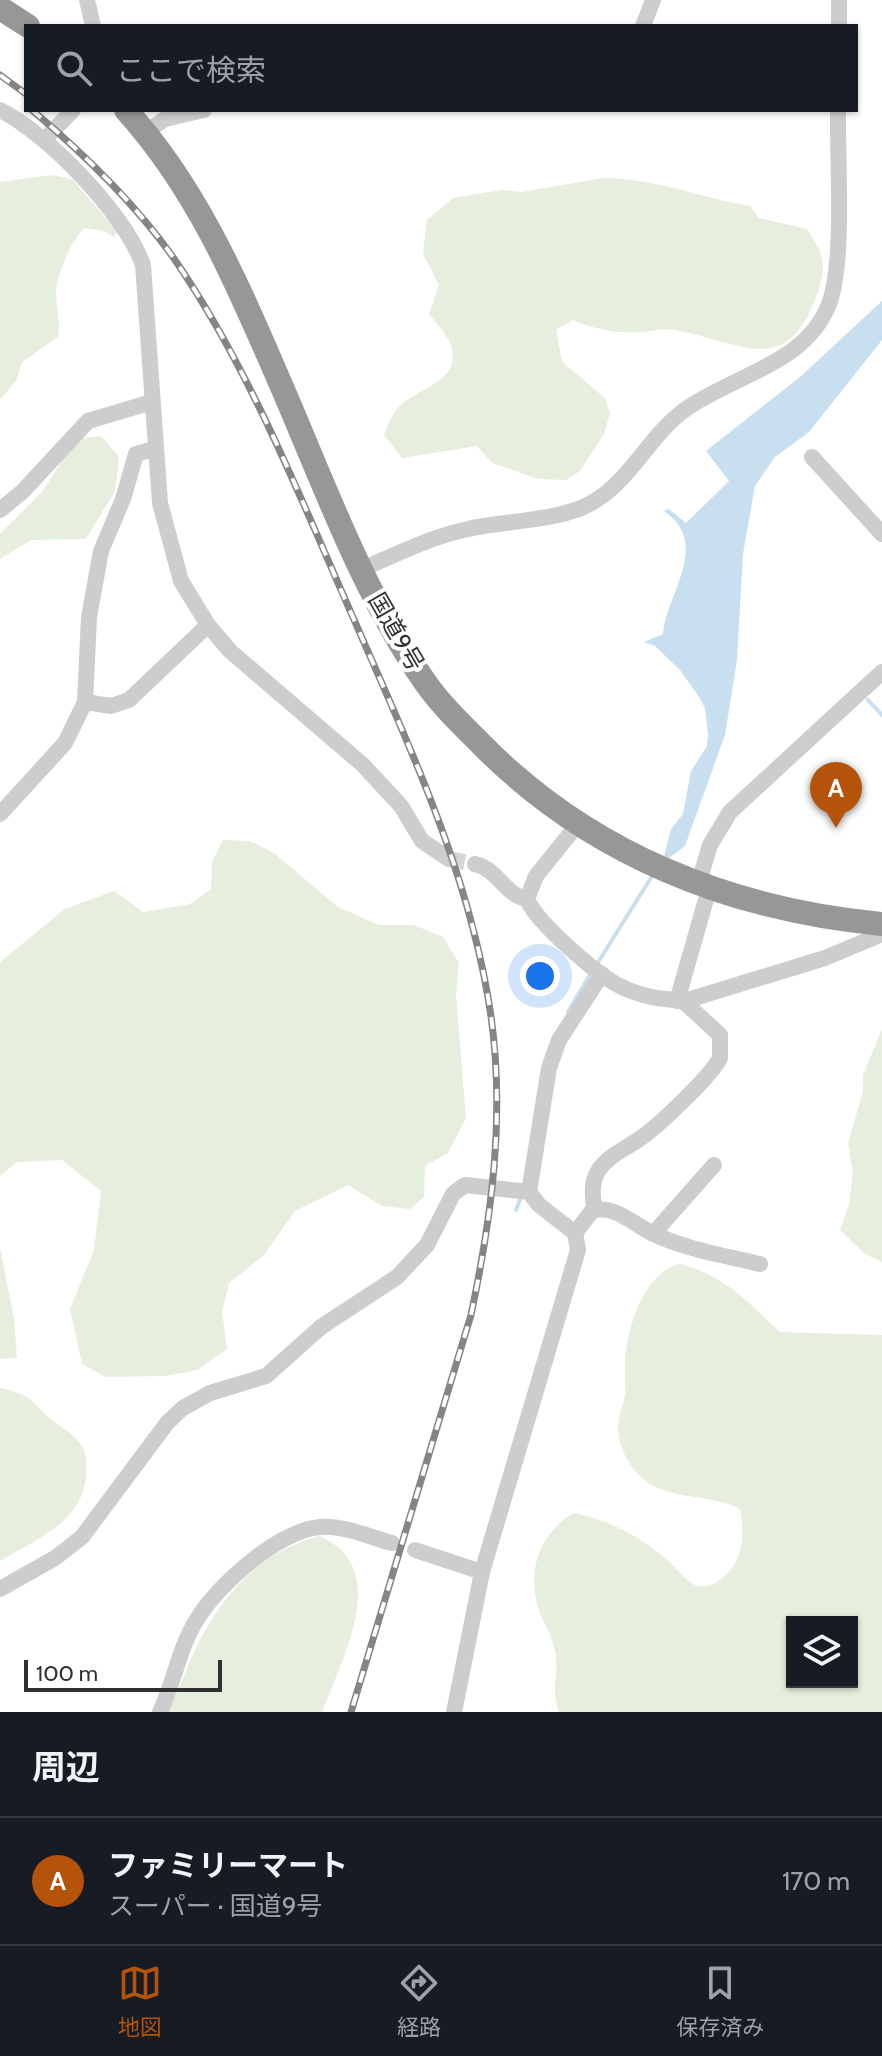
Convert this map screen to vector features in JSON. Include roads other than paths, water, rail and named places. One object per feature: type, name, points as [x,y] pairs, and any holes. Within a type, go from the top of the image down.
[{"type":"highway","points":[[0,8],[25,24]]},
{"type":"highway","name":"国道9号","points":[[128,112],[146,132],[216,237],[360,570],[427,684],[514,777],[578,824],[655,868],[704,887],[804,913],[882,924]]},
{"type":"street","points":[[87,0],[93,24]]},
{"type":"street","points":[[644,24],[653,0]]},
{"type":"street","points":[[839,0],[839,24]]},
{"type":"street","points":[[0,110],[45,139],[113,215],[137,249],[143,265],[154,449],[169,546],[181,581],[208,625],[230,651],[363,765],[401,806],[422,841],[449,859]]},
{"type":"street","points":[[45,139],[71,112]]},
{"type":"street","points":[[146,132],[165,119],[195,112]]},
{"type":"street","points":[[360,570],[446,535],[569,512],[593,503],[618,483],[678,415],[718,389],[779,360],[806,340],[822,319],[835,281],[838,112]]},
{"type":"street","points":[[0,127],[18,119]]},
{"type":"street","points":[[0,510],[22,492],[88,421],[152,402]]},
{"type":"street","points":[[0,814],[65,743],[85,702],[89,617],[101,551],[123,499],[136,454],[154,449]]},
{"type":"street","points":[[812,457],[882,534]]},
{"type":"street","points":[[85,702],[111,706],[129,700],[208,625]]},
{"type":"street","points":[[679,1000],[710,845],[730,812],[882,672]]},
{"type":"street","points":[[527,899],[536,876],[578,824]]},
{"type":"street","points":[[475,864],[492,872],[512,894],[527,899],[561,938],[622,988],[679,1000],[825,958],[882,934]]},
{"type":"street","points":[[529,1192],[549,1068],[559,1040],[598,969]]},
{"type":"street","points":[[575,1233],[595,1210],[592,1187],[599,1169],[617,1151],[657,1125],[720,1058],[720,1035],[679,1000]]},
{"type":"street","points":[[653,1234],[714,1165]]},
{"type":"street","points":[[0,1589],[55,1558],[82,1537],[167,1423],[183,1408],[210,1393],[266,1376],[321,1327],[397,1277],[427,1245],[453,1194],[465,1185],[529,1192],[539,1205],[575,1233],[578,1250],[482,1572],[454,1712]]},
{"type":"street","points":[[595,1210],[613,1211],[653,1234],[688,1247],[760,1264]]},
{"type":"street","points":[[160,1712],[196,1620],[222,1585],[244,1568],[282,1543],[319,1527],[392,1543]]},
{"type":"street","points":[[415,1550],[482,1572]]},
{"type":"water","points":[[882,301],[882,340],[809,432],[775,457],[755,486],[743,554],[737,660],[725,735],[685,846],[669,858],[664,856],[671,829],[683,814],[691,771],[707,746],[708,734],[705,708],[699,697],[680,670],[655,646],[644,642],[663,634],[686,554],[685,539],[678,524],[664,511],[669,509],[686,523],[729,481],[706,451],[800,377]]},
{"type":"waterway","points":[[868,700],[882,715]]},
{"type":"waterway","points":[[597,964],[654,873]]},
{"type":"waterway","points":[[568,1012],[592,971]]},
{"type":"waterway","points":[[516,1210],[521,1197]]},
{"type":"tunnel","points":[[449,859],[475,864]]},
{"type":"railway","points":[[0,75],[24,93]]},
{"type":"railway","points":[[34,112],[90,162],[144,219],[175,260],[229,348],[297,488],[420,772],[455,867],[482,965],[491,1016],[497,1091],[494,1166],[478,1278],[471,1315],[351,1712]]},
{"type":"place","name":"ファミリーマート","points":[[836,828]]}]
